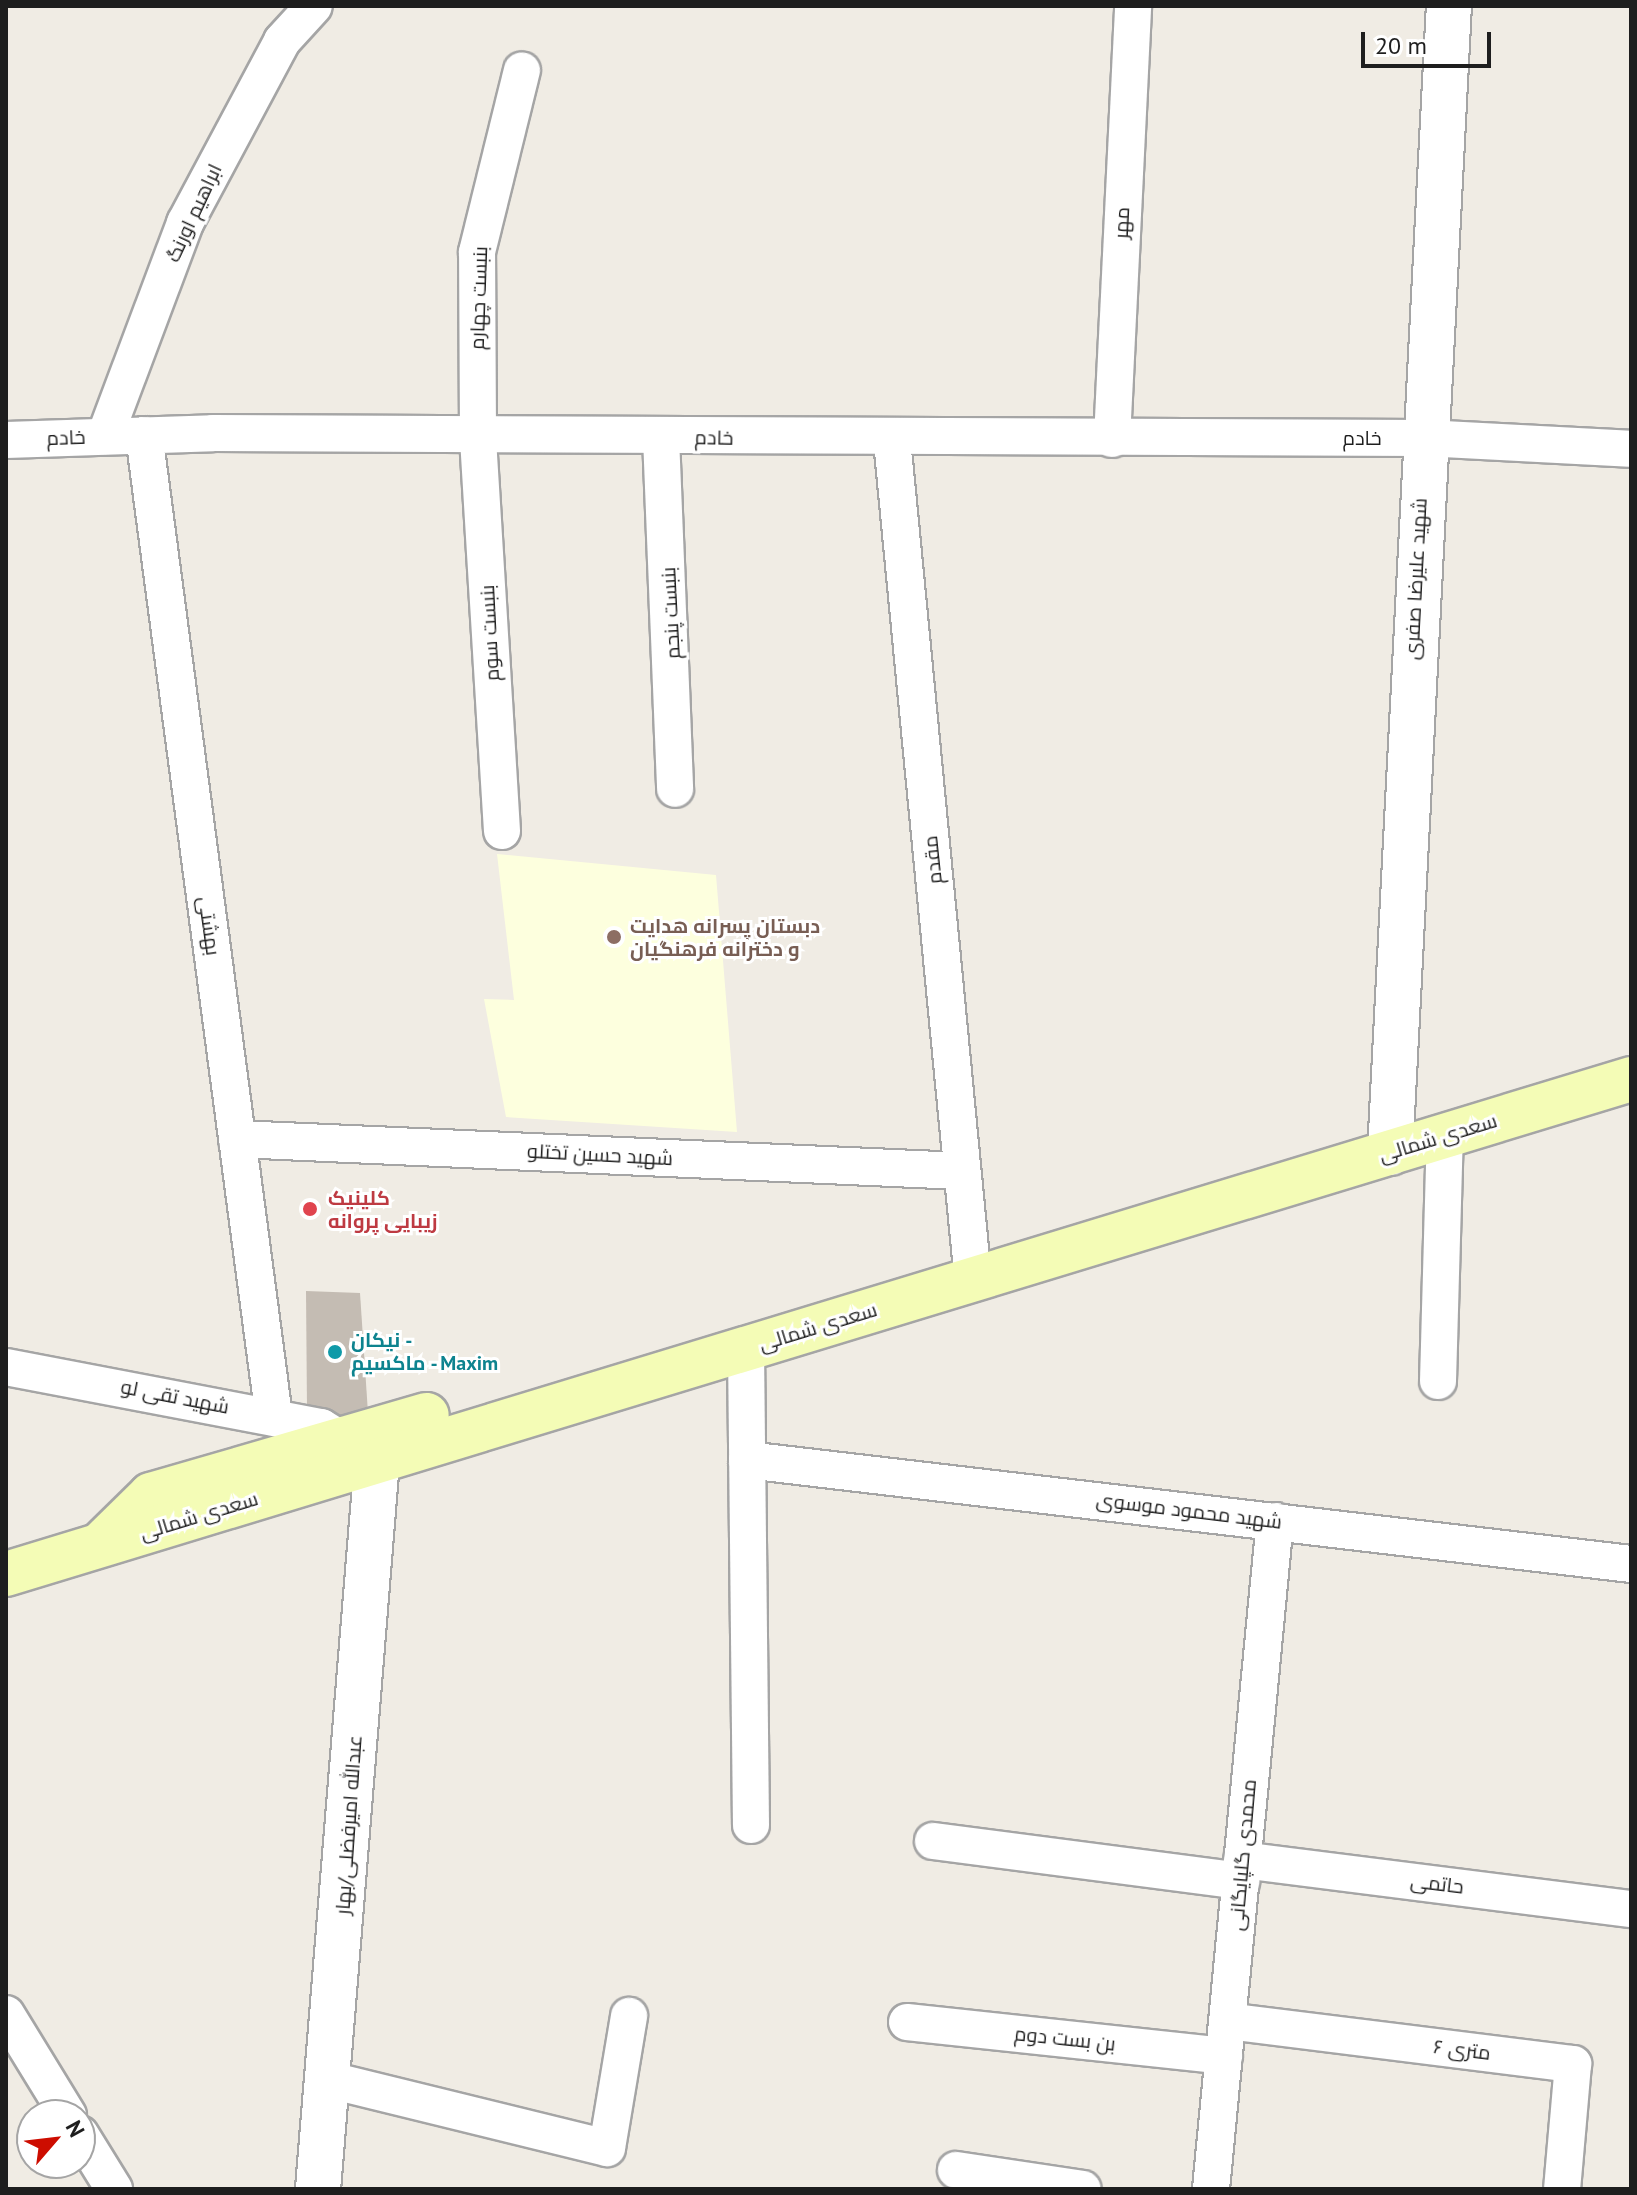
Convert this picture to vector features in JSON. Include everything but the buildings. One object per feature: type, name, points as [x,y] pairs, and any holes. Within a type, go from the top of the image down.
[{"type":"main road","name":"سعدی شمالی","points":[[6,1574],[99,1546],[359,1450],[531,1413],[1631,1079]]},
{"type":"street","name":"ابراهیم اورنگ","points":[[105,436],[185,223],[282,41],[314,6]]},
{"type":"street","name":"مهر","points":[[1112,439],[1133,6]]},
{"type":"street","name":"شهید علیرضا صفری","points":[[1390,1153],[1423,438],[1449,6]]},
{"type":"street","name":"بنبست چهارم","points":[[478,434],[477,252],[522,70]]},
{"type":"street","name":"خادم","points":[[6,440],[144,435],[478,434],[892,440],[1423,438],[1631,449]]},
{"type":"street","name":"بنبست سوم","points":[[478,434],[502,831]]},
{"type":"street","name":"بهشتی","points":[[144,435],[274,1417]]},
{"type":"street","name":"بنبست پنجم","points":[[661,437],[675,789]]},
{"type":"street","name":"مقدم","points":[[892,440],[973,1280]]},
{"type":"street","points":[[1438,1381],[1445,1136]]},
{"type":"street","name":"شهید حسین تختلو","points":[[237,1139],[962,1171]]},
{"type":"street","points":[[746,1349],[751,1825]]},
{"type":"street","name":"شهید تقی لو","points":[[6,1367],[274,1417],[359,1450]]},
{"type":"street","name":"عبدالله امیرفضلی/بهار","points":[[318,2189],[330,2080],[359,1450]]},
{"type":"street","name":"شهید محمود موسوی","points":[[747,1460],[1631,1564]]},
{"type":"street","name":"محمدی گلپایگانی","points":[[1211,2189],[1275,1521]]},
{"type":"street","name":"حاتمی","points":[[933,1841],[1631,1909]]},
{"type":"street","points":[[6,2014],[58,2099]]},
{"type":"street","points":[[330,2080],[607,2148],[629,2016]]},
{"type":"street","name":"۶ متری","points":[[1227,2021],[1573,2064],[1562,2189]]},
{"type":"street","name":"بن بست دوم","points":[[907,2022],[1224,2056]]},
{"type":"street","points":[[96,2160],[114,2189]]},
{"type":"street","points":[[956,2170],[1083,2189]]},
{"type":"shaded area","name":"دبستان پسرانه هدایت و دخترانه فرهنگیان","points":[[497,854],[716,875],[737,1132],[506,1117],[484,999],[514,1000]]},
{"type":"place","name":"دبستان پسرانه هدایت و دخترانه فرهنگیان","points":[[614,937]]},
{"type":"place","name":"کلینیک زیبایی پروانه","points":[[310,1209]]},
{"type":"place","name":"نیکان - ماکسیم - Maxim","points":[[335,1352]]}]
